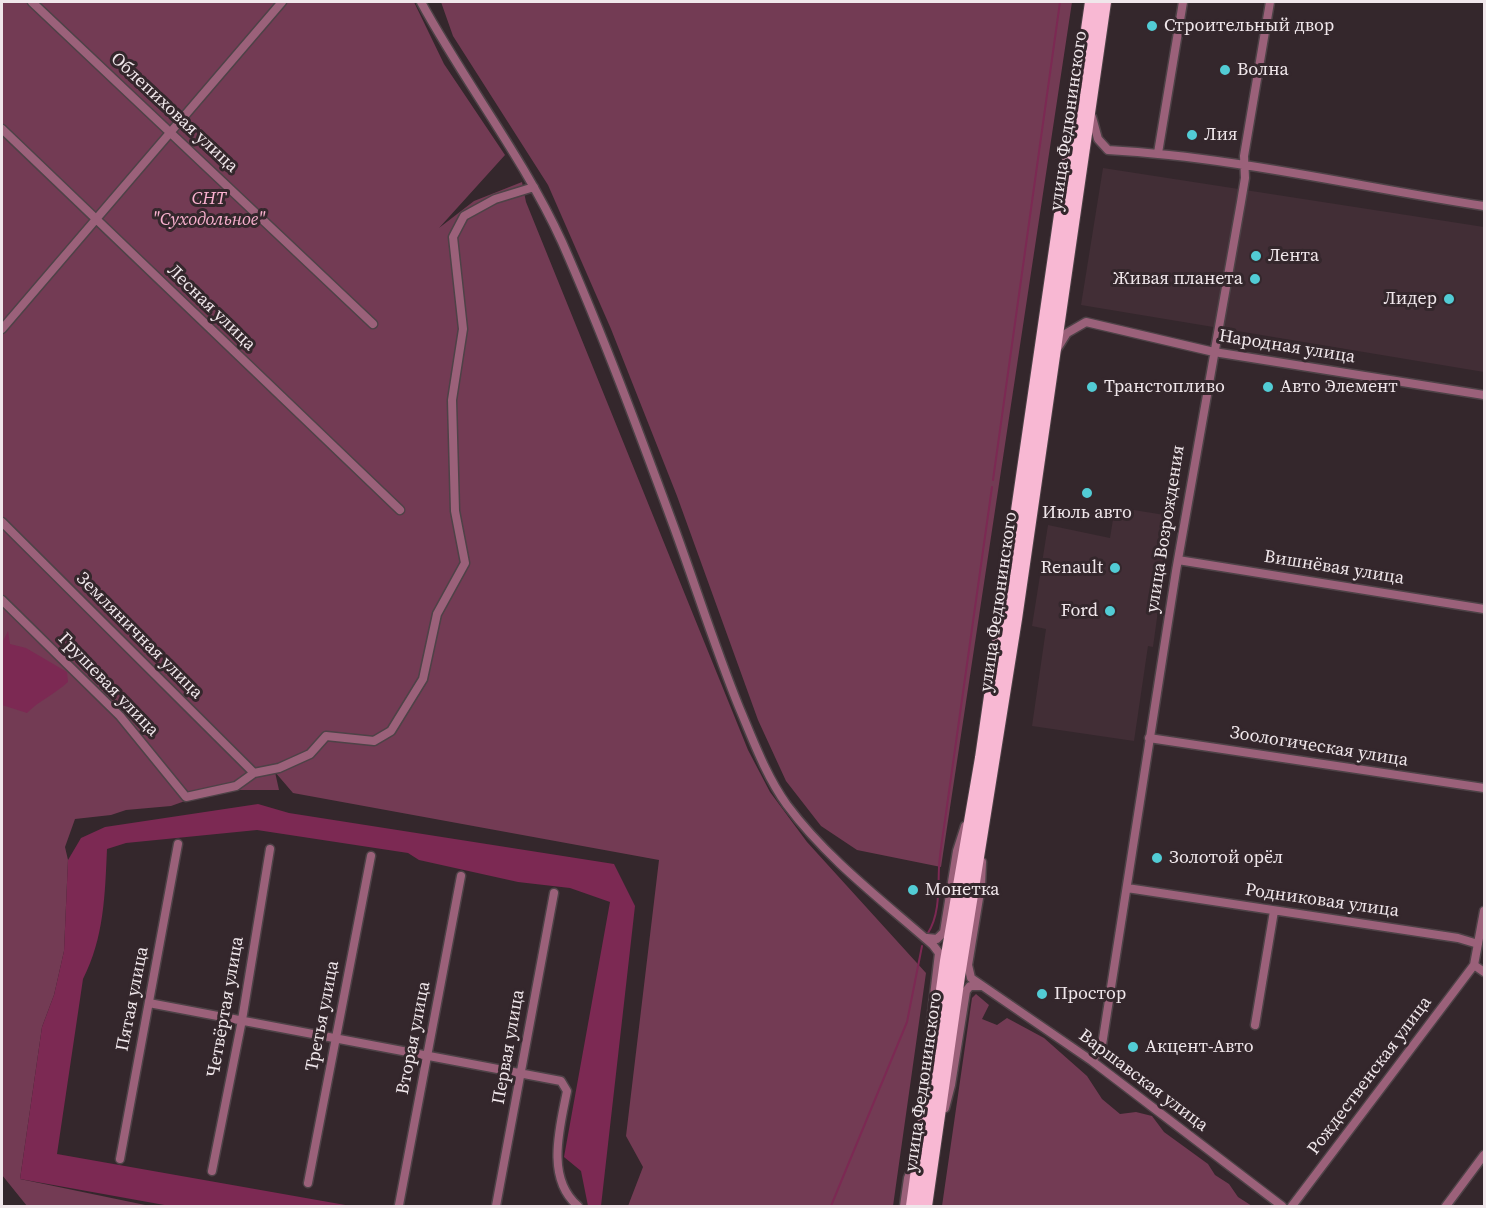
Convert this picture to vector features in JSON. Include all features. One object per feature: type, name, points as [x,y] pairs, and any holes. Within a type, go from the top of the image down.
[{"type":"highway","name":"улица Федюнинского","points":[[925,1206],[926,1142],[947,961],[976,792],[1092,2]]},
{"type":"highway","name":"улица Федюнинского","points":[[913,1206],[958,976],[982,832],[1055,352],[1104,2]]},
{"type":"street","name":"Облепиховая улица","points":[[32,2],[373,324]]},
{"type":"street","points":[[2,329],[93,219],[282,2]]},
{"type":"street","points":[[421,2],[444,44],[534,187],[562,242],[674,528],[705,621],[754,743],[771,777],[786,804],[810,833],[845,868],[936,948],[939,957],[922,1080],[926,1142]]},
{"type":"street","points":[[1158,153],[1183,2]]},
{"type":"street","name":"улица Возрождения","points":[[1092,1061],[1102,1045],[1178,560],[1243,190],[1243,165],[1270,2]]},
{"type":"street","points":[[1090,97],[1095,133],[1108,150],[1158,153],[1243,165],[1485,206]]},
{"type":"street","name":"Лесная улица","points":[[2,129],[93,219],[400,510]]},
{"type":"street","points":[[254,773],[279,768],[310,754],[326,736],[374,741],[391,730],[423,679],[437,614],[465,563],[455,511],[452,400],[463,329],[453,237],[464,216],[495,200],[534,187]]},
{"type":"street","name":"Народная улица","points":[[1055,352],[1067,333],[1086,322],[1214,352],[1485,395]]},
{"type":"street","name":"Земляничная улица","points":[[2,522],[254,773]]},
{"type":"street","name":"Вишнёвая улица","points":[[1178,560],[1485,609]]},
{"type":"street","name":"Грушевая улица","points":[[2,600],[120,716],[186,797],[236,786],[254,773]]},
{"type":"street","name":"Зоологическая улица","points":[[1149,738],[1485,788]]},
{"type":"street","points":[[923,936],[934,940],[944,932],[957,851],[976,792]]},
{"type":"street","points":[[982,832],[981,886],[968,965],[971,978],[982,986]]},
{"type":"street","name":"Пятая улица","points":[[120,1159],[178,844]]},
{"type":"street","name":"Четвёртая улица","points":[[212,1171],[242,1020],[270,849]]},
{"type":"street","name":"Третья улица","points":[[308,1183],[371,856]]},
{"type":"street","name":"Вторая улица","points":[[399,1205],[461,876]]},
{"type":"street","name":"Родниковая улица","points":[[1127,888],[1481,942]]},
{"type":"street","name":"Первая улица","points":[[496,1206],[554,893]]},
{"type":"street","points":[[1255,1025],[1274,911]]},
{"type":"street","points":[[1485,911],[1481,942],[1474,965],[1485,972]]},
{"type":"street","name":"Рождественская улица","points":[[1292,1206],[1474,965]]},
{"type":"street","points":[[904,1206],[908,1179],[951,1085],[966,991],[970,986],[982,986]]},
{"type":"street","name":"Варшавская улица","points":[[982,986],[1092,1061],[1282,1206]]},
{"type":"street","points":[[149,1003],[555,1078],[566,1086],[567,1091],[556,1152],[565,1186],[578,1206]]},
{"type":"street","points":[[1446,1206],[1485,1155]]},
{"type":"shaded area","points":[[1103,168],[1484,227],[1484,372],[1081,305]]},
{"type":"shaded area","points":[[1115,507],[1171,516],[1153,647],[1148,646],[1134,741],[1032,726],[1046,629],[1032,626],[1048,525],[1110,538]]},
{"type":"shaded area","points":[[8,631],[10,644],[26,648],[67,672],[68,682],[27,713],[2,705],[2,643]]},
{"type":"shaded area","points":[[258,804],[289,813],[614,864],[635,906],[601,1206],[588,1206],[581,1171],[564,1157],[610,902],[570,888],[518,882],[419,860],[408,853],[257,830],[126,843],[107,849],[102,916],[95,948],[83,979],[57,1154],[351,1206],[170,1206],[20,1179],[42,1027],[54,995],[64,951],[68,860],[81,838],[105,827]]},
{"type":"green space","name":"СНТ \"Суходольное\"","points":[[2,2],[414,2],[444,64],[505,155],[439,228],[474,201],[522,182],[526,202],[748,750],[770,792],[807,842],[926,973],[893,1206],[628,1206],[643,1167],[626,1136],[659,860],[293,793],[275,772],[279,790],[239,790],[171,806],[126,810],[111,815],[75,819],[65,847],[68,860],[64,951],[54,995],[42,1027],[20,1179],[150,1206],[27,1206],[2,1175]]},
{"type":"green space","points":[[441,2],[1072,2],[941,867],[857,850],[821,826],[786,781],[758,720],[677,496],[611,329],[548,185],[453,36]]},
{"type":"green space","points":[[976,994],[989,1005],[982,1019],[997,1025],[1007,1018],[1044,1038],[1087,1076],[1102,1099],[1120,1114],[1136,1112],[1152,1116],[1164,1132],[1208,1164],[1215,1175],[1229,1184],[1238,1197],[1252,1206],[942,1206],[972,998]]},
{"type":"waterway","points":[[993,480],[1060,2]]},
{"type":"waterway","points":[[928,933],[935,918],[941,849],[992,487]]},
{"type":"waterway","points":[[831,1206],[907,1022],[922,946]]},
{"type":"place","name":"Строительный двор","points":[[1152,26]]},
{"type":"place","name":"Волна","points":[[1225,70]]},
{"type":"place","name":"Лия","points":[[1192,135]]},
{"type":"place","name":"Лента","points":[[1256,256]]},
{"type":"place","name":"Живая планета","points":[[1255,279]]},
{"type":"place","name":"Лидер","points":[[1449,299]]},
{"type":"place","name":"Транстопливо","points":[[1092,387]]},
{"type":"place","name":"Авто Элемент","points":[[1268,387]]},
{"type":"place","name":"Июль авто","points":[[1087,493]]},
{"type":"place","name":"Renault","points":[[1115,568]]},
{"type":"place","name":"Ford","points":[[1110,611]]},
{"type":"place","name":"Золотой орёл","points":[[1157,858]]},
{"type":"place","name":"Монетка","points":[[913,890]]},
{"type":"place","name":"Простор","points":[[1042,994]]},
{"type":"place","name":"Акцент-Авто","points":[[1133,1047]]}]
